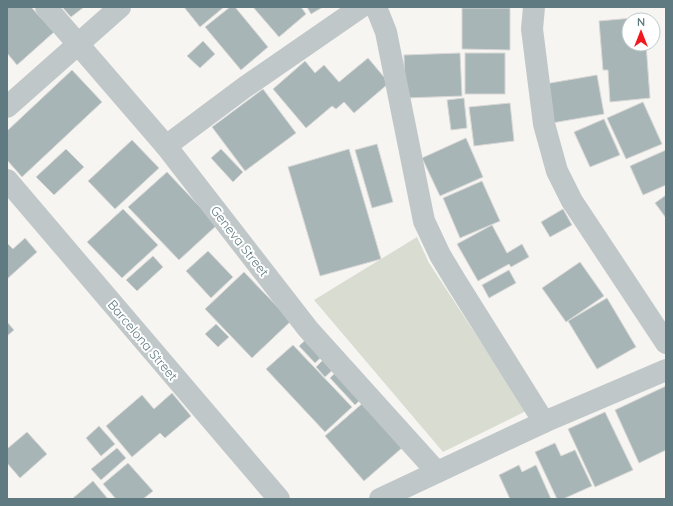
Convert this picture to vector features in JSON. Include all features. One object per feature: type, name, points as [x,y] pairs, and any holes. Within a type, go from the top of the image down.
[{"type":"street","name":"Geneva Street","points":[[46,7],[166,146],[308,329],[437,472]]},
{"type":"street","points":[[7,107],[120,7]]},
{"type":"street","points":[[166,146],[245,87],[361,7]]},
{"type":"street","points":[[376,7],[386,32],[424,221],[440,255],[544,422]]},
{"type":"street","points":[[534,7],[532,29],[544,124],[557,171],[572,201],[666,343]]},
{"type":"street","name":"Barcelona Street","points":[[7,180],[278,499]]},
{"type":"street","points":[[380,499],[544,422],[666,370]]},
{"type":"shaded area","points":[[417,237],[429,263],[526,411],[443,452],[314,300]]},
{"type":"building","points":[[7,7],[31,7],[54,32],[17,65],[7,53]]},
{"type":"building","points":[[62,7],[84,7],[71,17]]},
{"type":"building","points":[[184,7],[224,7],[200,27]]},
{"type":"building","points":[[230,7],[235,7],[268,47],[241,70],[205,27]]},
{"type":"building","points":[[253,7],[301,7],[306,14],[279,37]]},
{"type":"building","points":[[307,7],[323,7],[311,14]]},
{"type":"building","points":[[462,8],[510,8],[510,50],[462,49]]},
{"type":"building","points":[[621,19],[621,52],[647,52],[650,98],[610,102],[608,70],[603,70],[599,21]]},
{"type":"building","points":[[203,41],[215,54],[200,68],[187,56]]},
{"type":"building","points":[[460,53],[462,96],[405,98],[404,55]]},
{"type":"building","points":[[465,53],[505,53],[505,94],[465,94]]},
{"type":"building","points":[[368,58],[389,83],[354,113],[344,102],[336,109],[332,106],[306,128],[273,89],[305,61],[315,73],[324,65],[339,82]]},
{"type":"building","points":[[72,70],[102,102],[22,177],[7,160],[7,131]]},
{"type":"building","points":[[597,75],[604,114],[546,124],[539,85]]},
{"type":"building","points":[[263,89],[296,133],[245,171],[212,127]]},
{"type":"building","points":[[464,98],[467,128],[451,130],[447,100]]},
{"type":"building","points":[[643,102],[662,144],[626,159],[607,118]]},
{"type":"building","points":[[510,103],[514,141],[474,146],[469,107]]},
{"type":"building","points":[[604,119],[620,155],[590,167],[574,132]]},
{"type":"building","points":[[466,138],[483,177],[440,196],[422,158]]},
{"type":"building","points":[[132,140],[159,168],[115,209],[88,181]]},
{"type":"building","points":[[377,144],[393,202],[372,208],[355,150]]},
{"type":"building","points":[[66,149],[84,167],[54,195],[36,177]]},
{"type":"building","points":[[221,149],[243,172],[233,182],[211,158]]},
{"type":"building","points":[[349,149],[381,259],[320,276],[288,167]]},
{"type":"building","points":[[666,150],[666,185],[643,195],[630,166]]},
{"type":"building","points":[[167,172],[217,225],[179,260],[128,207]]},
{"type":"building","points":[[482,181],[500,221],[460,238],[443,198]]},
{"type":"building","points":[[666,195],[666,218],[655,203]]},
{"type":"building","points":[[123,209],[158,245],[122,278],[87,242]]},
{"type":"building","points":[[563,209],[572,225],[550,237],[541,222]]},
{"type":"building","points":[[492,225],[507,253],[522,244],[529,257],[511,267],[509,264],[478,281],[457,244]]},
{"type":"building","points":[[25,238],[37,252],[7,279],[7,243],[13,249]]},
{"type":"building","points":[[208,251],[233,277],[211,298],[186,271]]},
{"type":"building","points":[[153,256],[163,267],[137,291],[126,280]]},
{"type":"building","points":[[580,262],[604,296],[566,322],[542,288]]},
{"type":"building","points":[[509,270],[516,283],[489,298],[482,285]]},
{"type":"building","points":[[244,272],[291,321],[252,358],[205,309]]},
{"type":"building","points":[[607,298],[636,347],[597,369],[568,321]]},
{"type":"building","points":[[7,322],[14,330],[7,336]]},
{"type":"building","points":[[216,324],[229,337],[218,347],[205,334]]},
{"type":"building","points":[[311,335],[327,352],[315,363],[299,346]]},
{"type":"building","points":[[293,345],[352,407],[325,432],[266,369]]},
{"type":"building","points":[[327,356],[337,366],[325,377],[316,367]]},
{"type":"building","points":[[340,368],[365,395],[355,405],[330,378]]},
{"type":"building","points":[[666,386],[666,450],[639,463],[615,410]]},
{"type":"building","points":[[172,393],[191,416],[165,438],[160,433],[132,457],[106,426],[142,395],[154,409]]},
{"type":"building","points":[[364,402],[403,447],[364,481],[325,436]]},
{"type":"building","points":[[605,412],[633,470],[595,487],[568,429]]},
{"type":"building","points":[[99,426],[115,444],[101,456],[86,438]]},
{"type":"building","points":[[27,432],[47,454],[20,478],[7,463],[7,449]]},
{"type":"building","points":[[555,443],[561,456],[575,450],[592,486],[563,499],[557,499],[535,452]]},
{"type":"building","points":[[117,448],[126,458],[101,480],[91,469]]},
{"type":"building","points":[[128,463],[153,491],[143,499],[116,499],[103,484]]},
{"type":"building","points":[[519,465],[522,472],[536,465],[551,499],[510,499],[499,475]]},
{"type":"building","points":[[93,481],[108,499],[72,499]]}]
